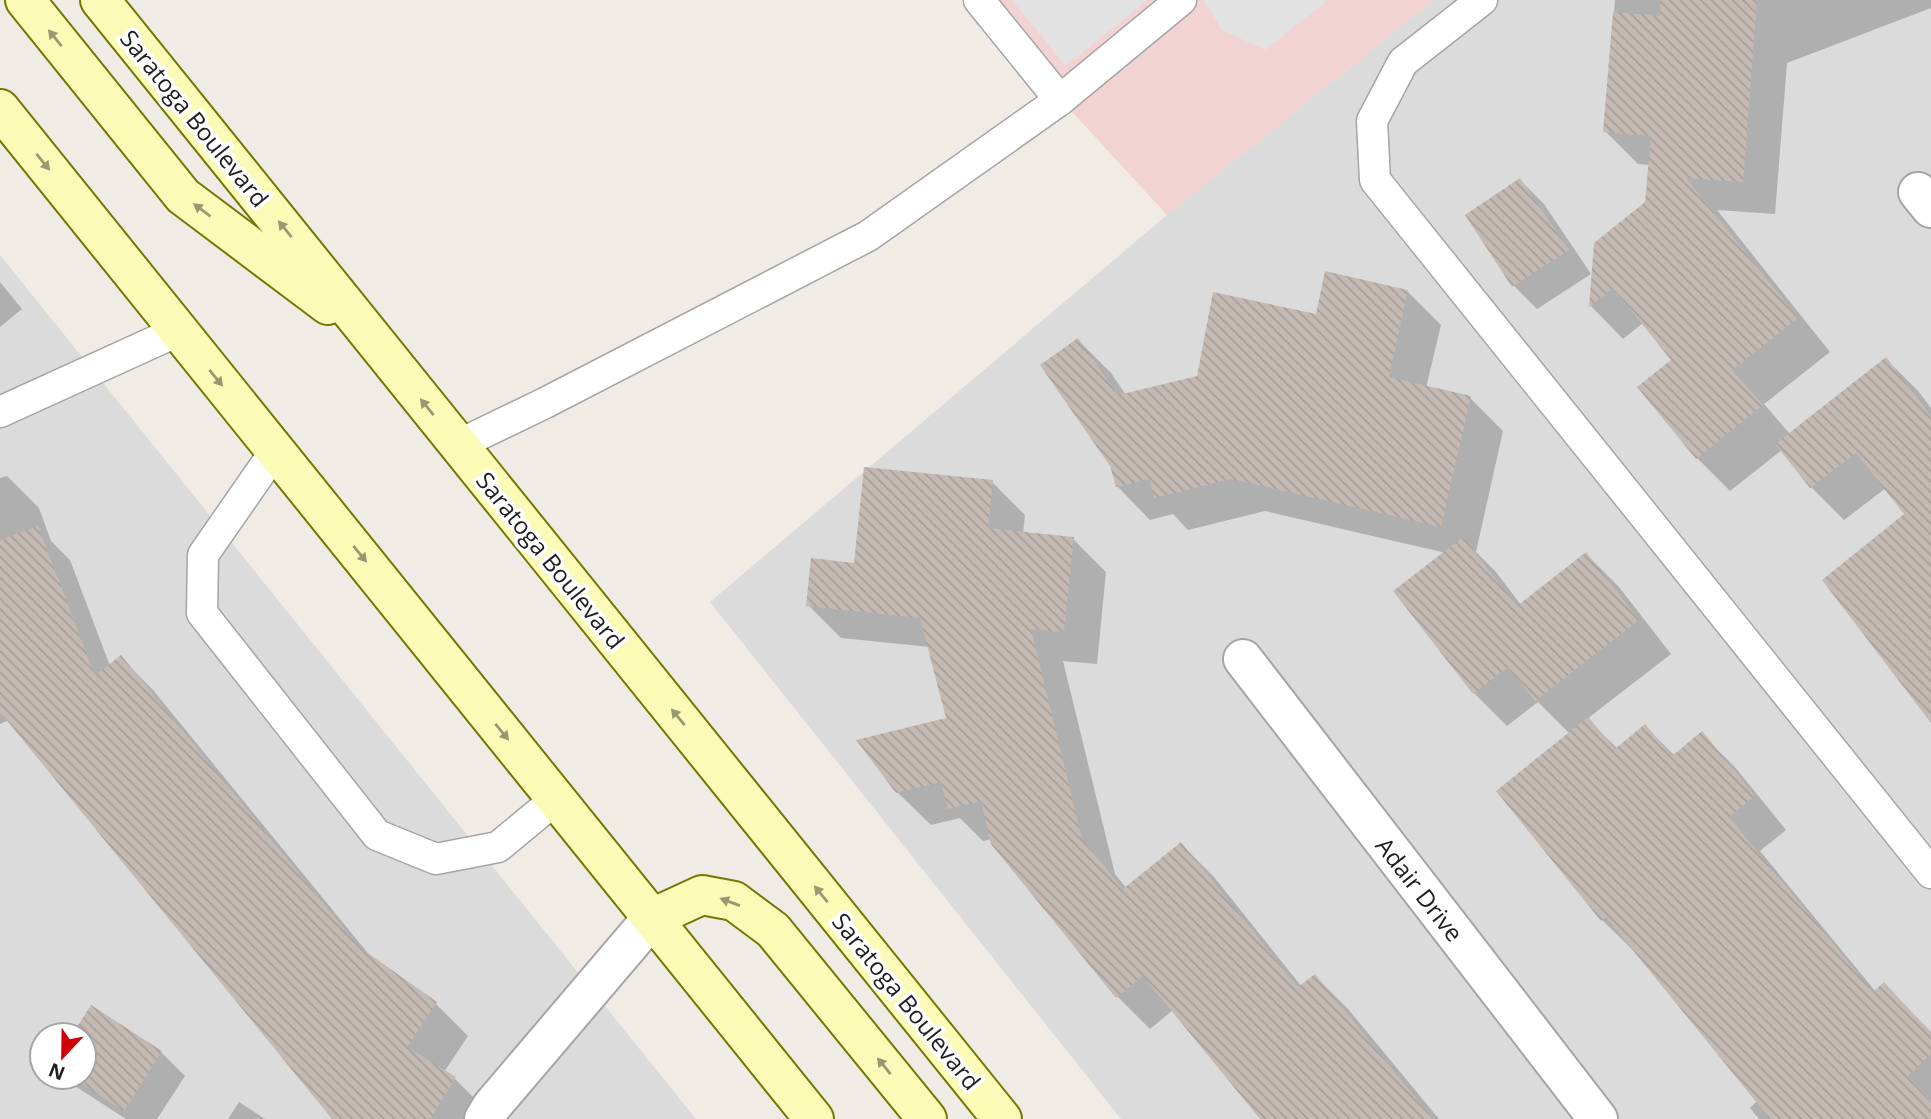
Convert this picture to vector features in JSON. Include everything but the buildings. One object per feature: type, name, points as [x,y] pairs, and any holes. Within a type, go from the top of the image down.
[{"type":"main road","points":[[25,0],[183,195],[374,340]]},
{"type":"main road","name":"Saratoga Boulevard","points":[[100,0],[1002,1119]]},
{"type":"main road","points":[[0,109],[814,1119]]},
{"type":"main road","points":[[652,918],[702,895],[734,901],[773,930],[927,1119]]},
{"type":"street","name":"Adair Drive","points":[[1242,659],[1598,1119]]},
{"type":"street","points":[[484,1119],[492,1106],[652,918]]},
{"type":"lane","points":[[979,0],[1060,100]]},
{"type":"lane","points":[[458,445],[868,236],[1060,100],[1181,0]]},
{"type":"lane","points":[[1482,0],[1403,62],[1372,121],[1375,180],[1931,873]]},
{"type":"lane","points":[[0,412],[178,331]]},
{"type":"lane","points":[[276,450],[203,555],[202,613],[377,835],[436,859],[498,847],[556,799]]},
{"type":"shaded area","points":[[969,0],[1434,0],[1167,215]]},
{"type":"shaded area","points":[[1012,0],[1147,0],[1066,66]]},
{"type":"shaded area","points":[[1204,0],[1328,0],[1265,50],[1222,30]]},
{"type":"shaded area","points":[[1434,0],[1931,0],[1931,1119],[1121,1119],[710,602],[1167,215]]},
{"type":"shaded area","points":[[0,255],[696,1119],[0,1119]]}]
